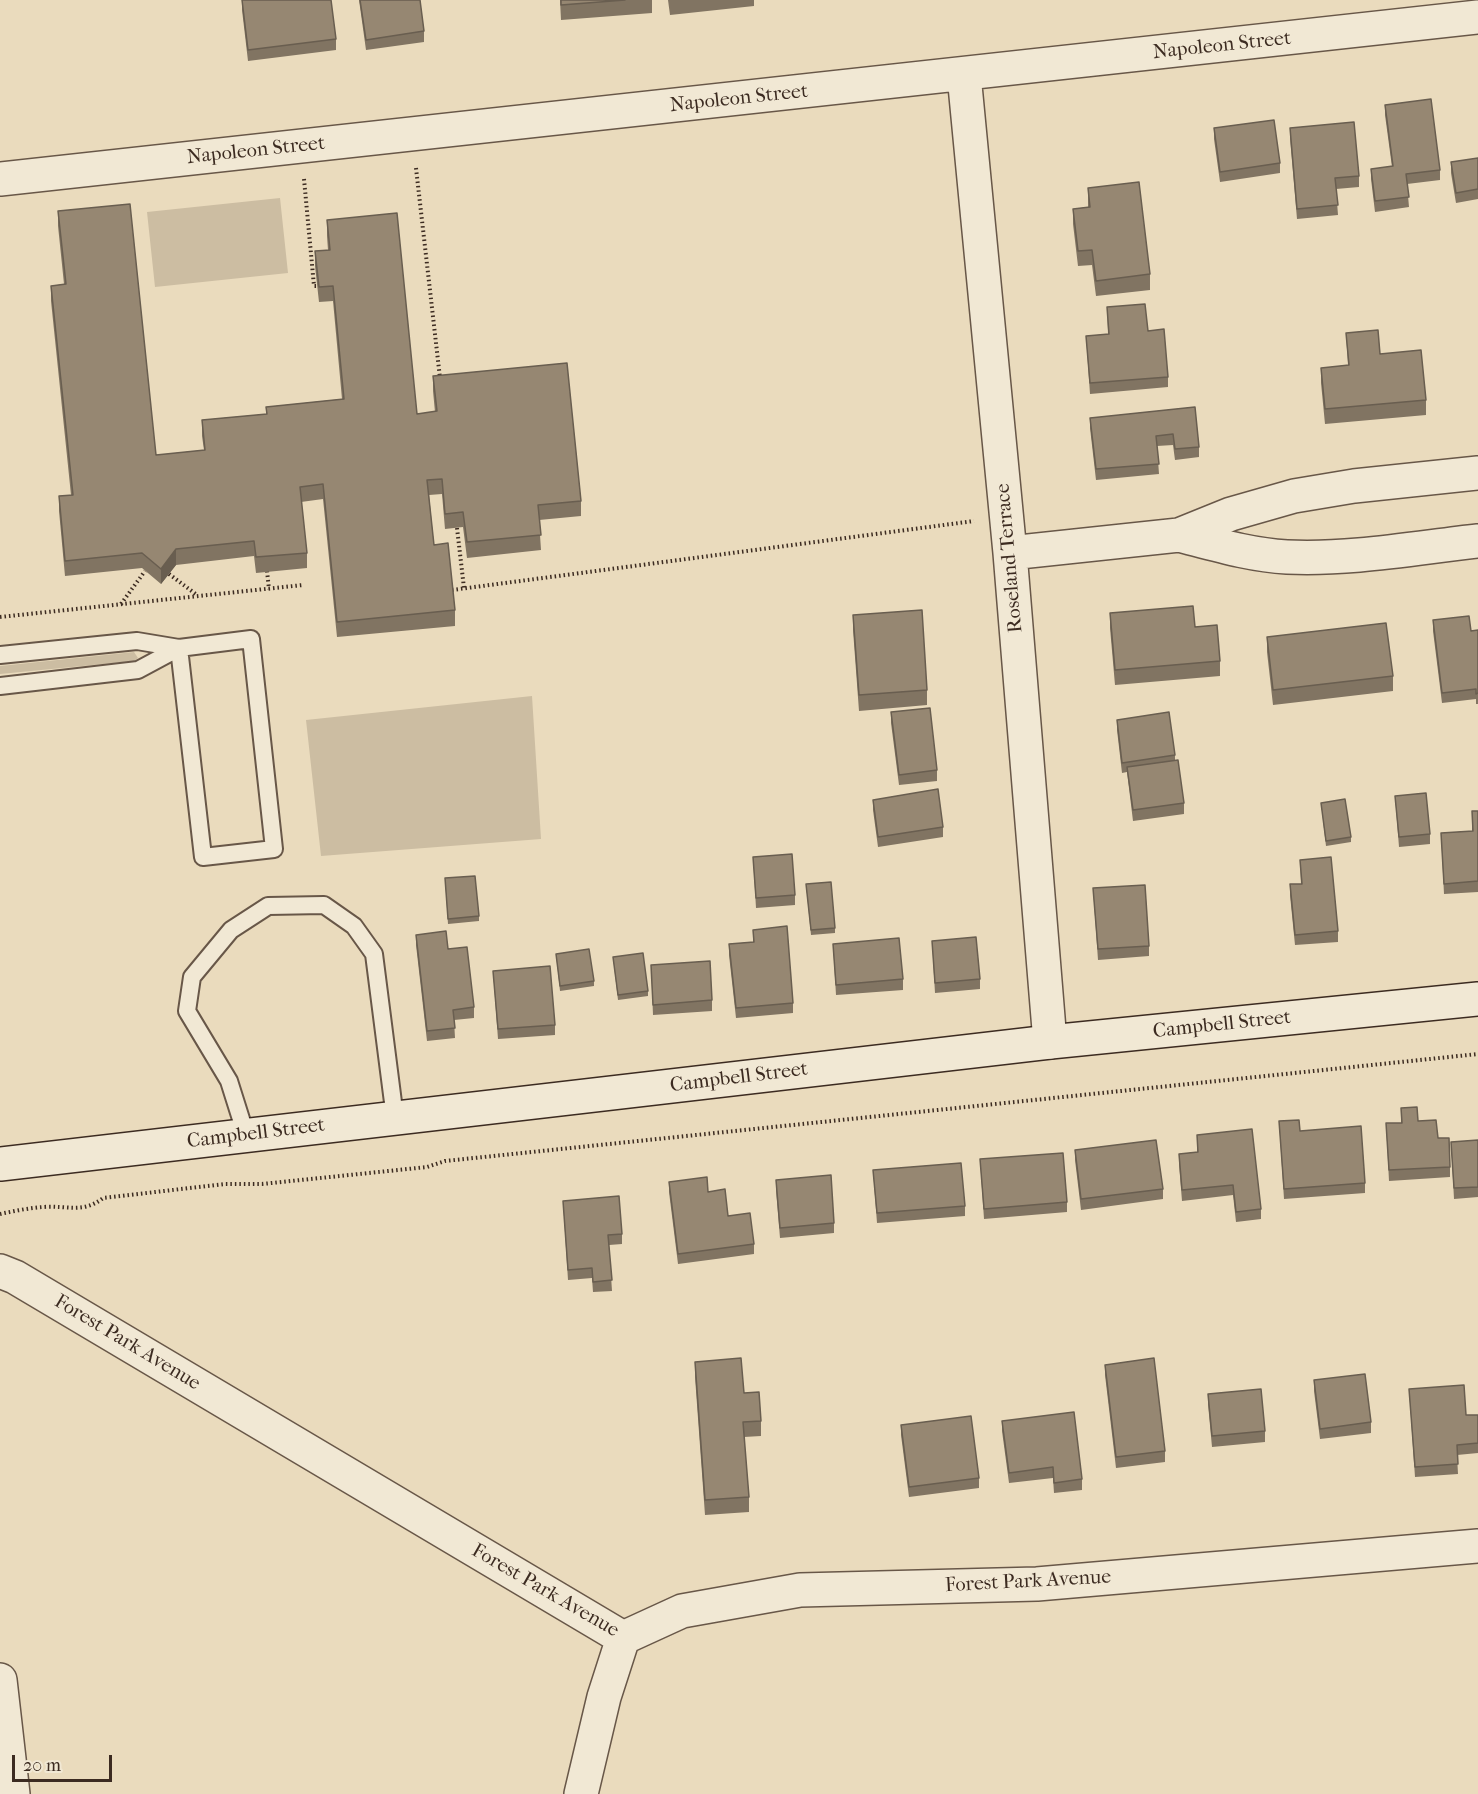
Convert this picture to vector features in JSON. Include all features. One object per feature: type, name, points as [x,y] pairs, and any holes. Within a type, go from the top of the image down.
[{"type":"street","name":"Napoleon Street","points":[[0,179],[964,75],[1468,12]]},
{"type":"street","name":"Roseland Terrace","points":[[964,75],[1007,516],[1050,1042]]},
{"type":"street","points":[[1010,553],[1179,535],[1232,514],[1294,496],[1354,486],[1478,473]]},
{"type":"street","points":[[1179,535],[1235,550],[1325,558],[1478,541]]},
{"type":"street","name":"Campbell Street","points":[[0,1164],[1050,1042],[1478,999]]},
{"type":"street","name":"Forest Park Avenue","points":[[0,1271],[15,1277],[623,1638],[682,1611],[800,1590],[1037,1584],[1478,1546]]},
{"type":"street","points":[[581,1794],[604,1697],[623,1638]]},
{"type":"street","points":[[0,1680],[13,1794]]},
{"type":"lane","points":[[0,655],[137,641],[179,648],[251,639],[274,849],[203,857],[179,648]]},
{"type":"lane","points":[[0,686],[138,670],[179,648]]},
{"type":"lane","points":[[246,1135],[229,1081],[187,1011],[192,977],[231,930],[268,906],[324,905],[354,926],[374,954],[395,1118]]},
{"type":"path","points":[[412,135],[440,379]]},
{"type":"path","points":[[301,146],[314,286],[317,286]]},
{"type":"path","points":[[452,590],[1007,516]]},
{"type":"path","points":[[457,528],[464,588]]},
{"type":"path","points":[[120,604],[145,571]]},
{"type":"path","points":[[267,572],[269,589]]},
{"type":"path","points":[[169,574],[197,596]]},
{"type":"path","points":[[0,616],[303,585]]},
{"type":"path","points":[[0,1215],[44,1207],[72,1210],[93,1206],[103,1198],[225,1184],[297,1181],[427,1167],[445,1161],[1478,1054]]},
{"type":"shaded area","points":[[280,198],[288,273],[155,287],[147,212]]},
{"type":"shaded area","points":[[134,652],[138,658],[134,661],[0,674],[0,666]]},
{"type":"shaded area","points":[[532,696],[541,839],[321,856],[306,720]]},
{"type":"building","points":[[242,0],[331,0],[336,39],[248,50]]},
{"type":"building","points":[[360,0],[420,0],[424,31],[366,40]]},
{"type":"building","points":[[561,0],[625,0],[561,5]]},
{"type":"building","points":[[1431,99],[1440,170],[1406,174],[1409,197],[1375,201],[1371,169],[1393,166],[1385,105]]},
{"type":"building","points":[[1274,120],[1280,163],[1220,172],[1214,128]]},
{"type":"building","points":[[1354,122],[1359,176],[1335,178],[1338,205],[1297,209],[1290,128]]},
{"type":"building","points":[[1478,158],[1478,189],[1456,193],[1451,162]]},
{"type":"building","points":[[1139,182],[1150,274],[1096,281],[1092,250],[1078,251],[1073,209],[1090,207],[1088,188]]},
{"type":"building","points":[[130,204],[156,455],[205,450],[202,420],[267,414],[266,407],[344,399],[333,286],[319,287],[315,251],[330,250],[327,220],[397,213],[417,414],[437,411],[433,376],[567,363],[581,501],[538,505],[541,535],[467,542],[463,512],[445,514],[442,479],[427,480],[434,545],[448,543],[455,610],[337,622],[323,484],[300,487],[307,553],[256,557],[254,541],[176,549],[161,569],[142,553],[65,561],[59,496],[73,495],[51,286],[66,284],[58,211]]},
{"type":"building","points":[[1145,304],[1148,331],[1164,329],[1168,377],[1090,383],[1086,336],[1109,334],[1107,307]]},
{"type":"building","points":[[1378,330],[1380,354],[1421,350],[1426,400],[1325,409],[1321,368],[1349,365],[1346,333]]},
{"type":"building","points":[[1195,407],[1199,447],[1175,449],[1173,434],[1156,436],[1159,464],[1096,469],[1090,418]]},
{"type":"building","points":[[1193,606],[1195,627],[1217,625],[1220,661],[1115,670],[1110,613]]},
{"type":"building","points":[[922,610],[927,690],[859,695],[853,615]]},
{"type":"building","points":[[1469,616],[1471,631],[1478,630],[1478,693],[1476,694],[1476,689],[1442,693],[1433,620]]},
{"type":"building","points":[[1386,623],[1393,676],[1273,690],[1267,637]]},
{"type":"building","points":[[930,708],[937,770],[899,775],[891,712]]},
{"type":"building","points":[[1169,712],[1175,755],[1122,763],[1117,720]]},
{"type":"building","points":[[1178,760],[1184,803],[1133,810],[1127,767]]},
{"type":"building","points":[[938,789],[943,827],[878,837],[873,800]]},
{"type":"building","points":[[1426,793],[1430,834],[1399,837],[1395,796]]},
{"type":"building","points":[[1345,799],[1351,837],[1326,841],[1321,803]]},
{"type":"building","points":[[1472,811],[1478,811],[1478,881],[1444,884],[1441,833],[1473,831]]},
{"type":"building","points":[[792,854],[795,895],[756,898],[753,857]]},
{"type":"building","points":[[1331,857],[1338,931],[1295,935],[1290,884],[1302,884],[1300,860]]},
{"type":"building","points":[[475,876],[479,916],[448,919],[445,878]]},
{"type":"building","points":[[831,882],[835,928],[811,930],[806,884]]},
{"type":"building","points":[[1145,885],[1149,946],[1098,949],[1093,888]]},
{"type":"building","points":[[787,926],[793,1003],[736,1008],[729,944],[754,942],[753,930]]},
{"type":"building","points":[[446,931],[448,949],[467,947],[474,1007],[453,1010],[455,1028],[427,1031],[416,935]]},
{"type":"building","points":[[976,937],[980,979],[935,983],[932,941]]},
{"type":"building","points":[[899,938],[903,979],[836,985],[833,944]]},
{"type":"building","points":[[589,949],[594,981],[560,986],[556,954]]},
{"type":"building","points":[[643,953],[648,991],[618,995],[613,957]]},
{"type":"building","points":[[710,961],[712,1000],[653,1005],[651,965]]},
{"type":"building","points":[[550,966],[555,1025],[498,1029],[493,971]]},
{"type":"building","points":[[1417,1107],[1418,1121],[1436,1120],[1438,1138],[1449,1138],[1450,1167],[1389,1170],[1386,1123],[1402,1123],[1401,1108]]},
{"type":"building","points":[[1299,1120],[1300,1131],[1361,1126],[1365,1183],[1284,1189],[1279,1121]]},
{"type":"building","points":[[1252,1129],[1261,1209],[1236,1212],[1233,1185],[1182,1190],[1179,1154],[1198,1152],[1197,1135]]},
{"type":"building","points":[[1156,1140],[1163,1189],[1081,1199],[1075,1150]]},
{"type":"building","points":[[1478,1140],[1478,1187],[1454,1188],[1451,1142]]},
{"type":"building","points":[[1063,1153],[1067,1202],[984,1209],[980,1159]]},
{"type":"building","points":[[961,1163],[965,1206],[877,1213],[873,1170]]},
{"type":"building","points":[[831,1175],[834,1223],[780,1228],[776,1180]]},
{"type":"building","points":[[707,1177],[708,1192],[725,1189],[728,1216],[750,1213],[754,1244],[678,1254],[669,1182]]},
{"type":"building","points":[[619,1196],[622,1234],[608,1235],[612,1280],[593,1282],[592,1268],[568,1270],[563,1201]]},
{"type":"building","points":[[741,1358],[744,1393],[759,1392],[761,1421],[743,1422],[749,1497],[705,1500],[695,1362]]},
{"type":"building","points":[[1154,1358],[1165,1451],[1116,1457],[1105,1365]]},
{"type":"building","points":[[1365,1374],[1371,1422],[1320,1429],[1314,1380]]},
{"type":"building","points":[[1464,1385],[1466,1415],[1478,1415],[1478,1443],[1457,1445],[1458,1464],[1415,1467],[1409,1389]]},
{"type":"building","points":[[1261,1389],[1265,1431],[1212,1436],[1208,1394]]},
{"type":"building","points":[[1074,1412],[1082,1479],[1054,1483],[1053,1467],[1009,1473],[1002,1421]]},
{"type":"building","points":[[971,1416],[979,1478],[909,1487],[901,1425]]}]
